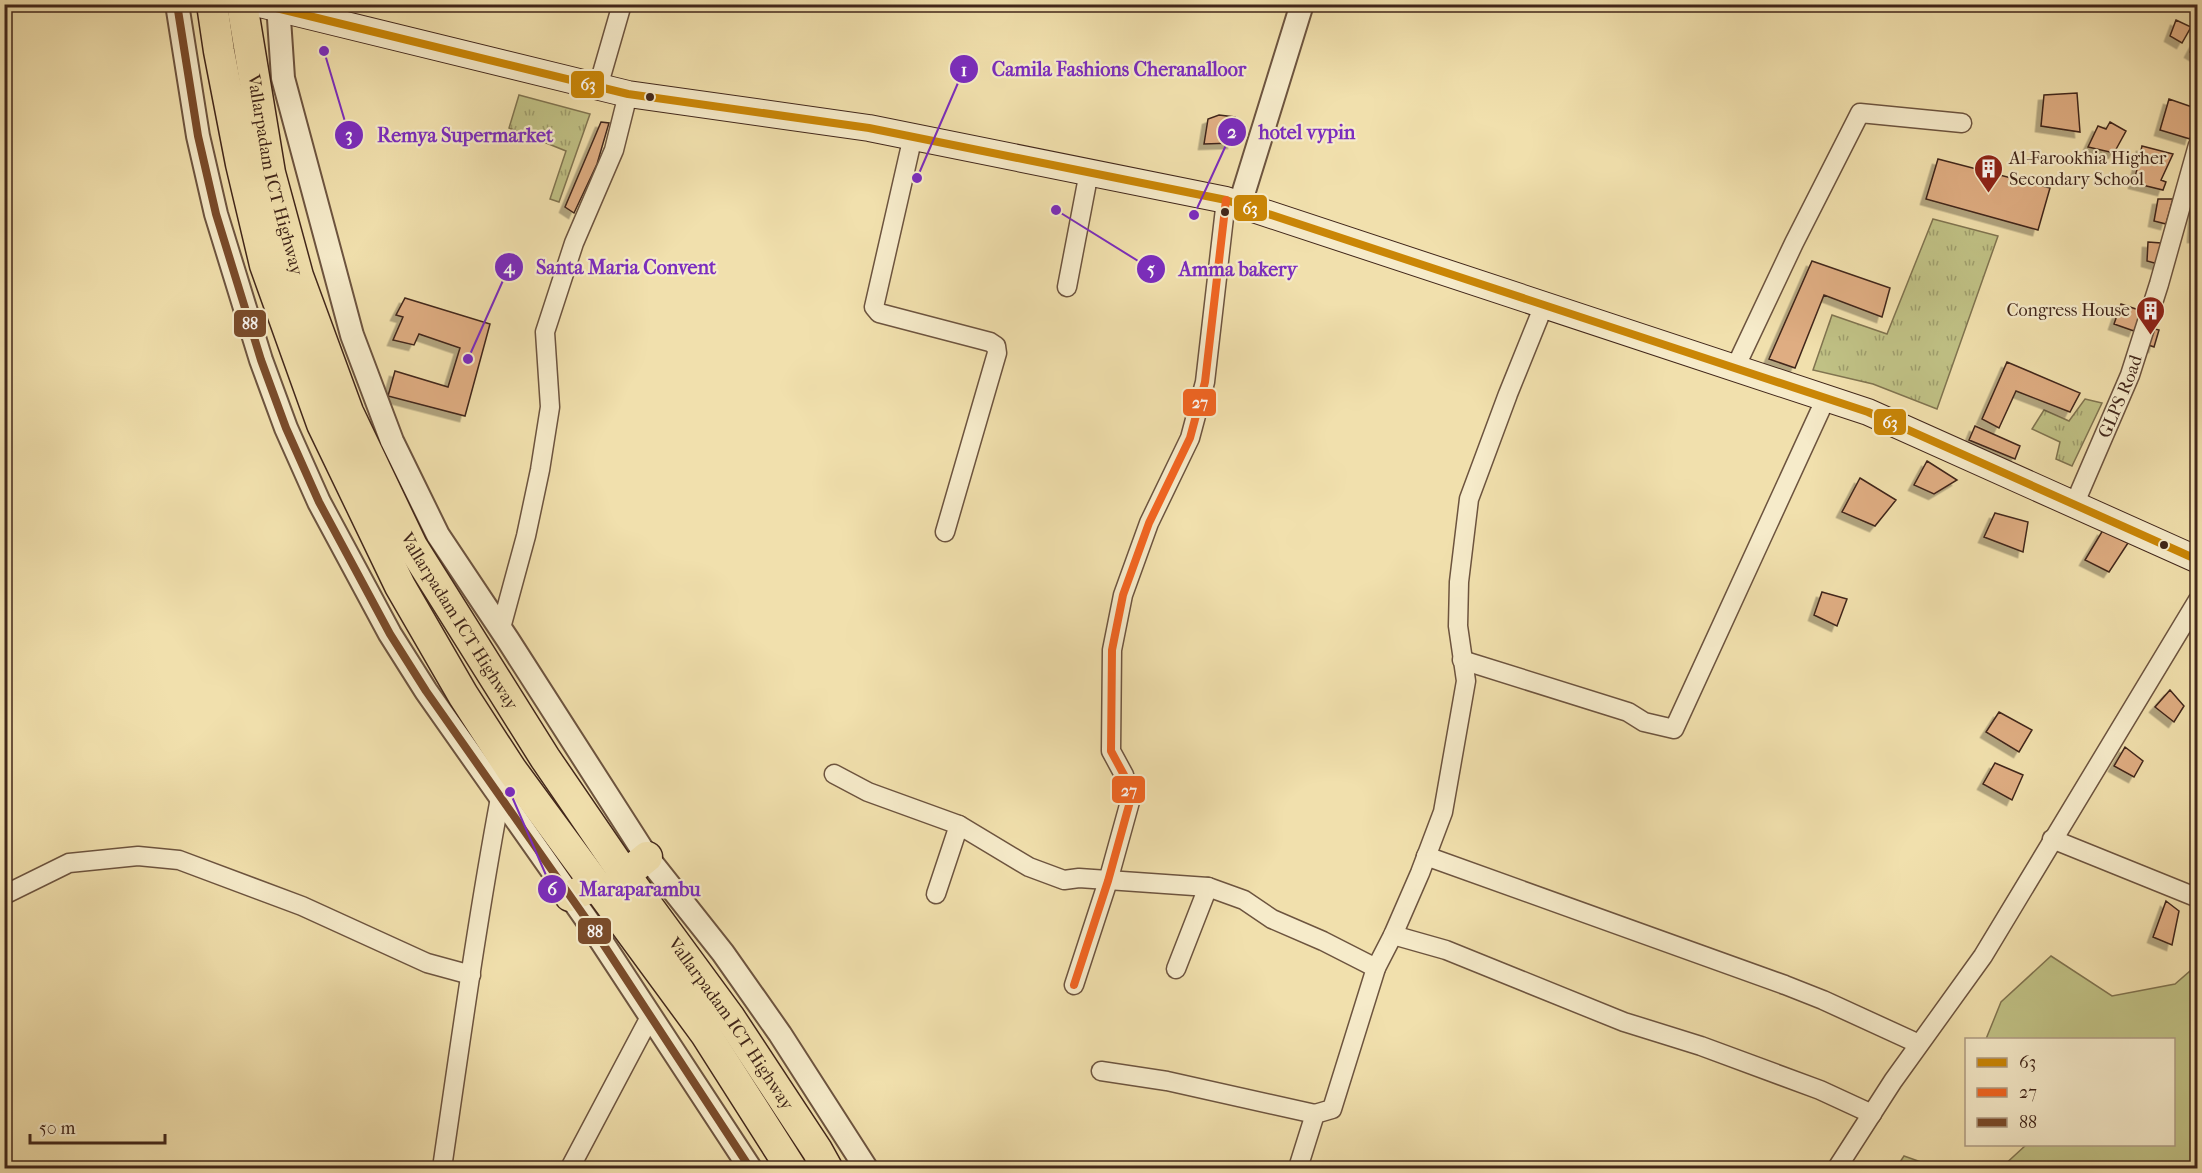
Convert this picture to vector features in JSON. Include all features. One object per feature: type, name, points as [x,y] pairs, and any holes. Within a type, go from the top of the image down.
[{"type":"highway","name":"Vallarpadam ICT Highway","points":[[212,4],[241,164],[265,265],[322,424],[400,586],[583,890],[718,1026],[827,1168]]},
{"type":"highway","name":"Vallarpadam ICT Highway","points":[[242,4],[270,173],[298,276],[348,412],[412,546],[510,705],[545,758],[636,866],[792,1168]]},
{"type":"highway","points":[[482,724],[510,705]]},
{"type":"main road","points":[[272,6],[628,94],[869,128],[1233,202],[1868,412],[2198,560]]},
{"type":"street","points":[[177,4],[198,136],[216,214],[261,360],[286,428],[319,502],[390,634],[500,798],[583,890],[651,1015],[750,1168]]},
{"type":"street","points":[[598,87],[622,4]]},
{"type":"street","points":[[1074,985],[1108,880],[1131,798],[1124,775],[1111,752],[1112,650],[1127,585],[1149,523],[1190,438],[1205,382],[1233,202],[1302,4]]},
{"type":"street","points":[[272,6],[282,78],[352,335],[392,441],[438,535],[501,628],[636,866],[736,971],[780,1034],[866,1168]]},
{"type":"street","points":[[501,628],[528,525],[549,417],[545,332],[574,243],[614,150],[628,94]]},
{"type":"street","points":[[1735,368],[1860,112],[1962,123]]},
{"type":"street","points":[[913,136],[874,306],[879,313],[990,342],[996,346],[998,352],[945,532]]},
{"type":"street","name":"GLPS Road","points":[[2074,505],[2130,375],[2192,186],[2198,145]]},
{"type":"street","points":[[1067,287],[1089,172]]},
{"type":"street","points":[[1101,1071],[1167,1081],[1315,1114],[1332,1109],[1376,968],[1393,935],[1443,812],[1466,681],[1458,626],[1459,582],[1469,499],[1544,305]]},
{"type":"street","points":[[1462,660],[1628,712],[1644,722],[1674,729],[1826,398]]},
{"type":"street","points":[[1837,1168],[1919,1044],[1983,956],[2198,600]]},
{"type":"street","points":[[834,774],[868,792],[959,825],[1029,867],[1064,879],[1208,887],[1244,900],[1272,919],[1323,941],[1376,968]]},
{"type":"street","points":[[442,1168],[481,898],[500,798]]},
{"type":"street","points":[[936,894],[959,825]]},
{"type":"street","points":[[2052,839],[2198,898]]},
{"type":"street","points":[[4,894],[69,863],[138,856],[179,860],[302,906],[427,963],[471,975]]},
{"type":"street","points":[[1426,856],[1785,985],[1919,1044]]},
{"type":"street","points":[[1176,969],[1208,887]]},
{"type":"street","points":[[1393,935],[1446,950],[1624,1022],[1701,1046],[1820,1090],[1872,1114]]},
{"type":"street","points":[[570,1168],[651,1015]]},
{"type":"street","points":[[1298,1168],[1315,1114]]},
{"type":"green space","points":[[519,95],[590,114],[559,202],[550,199],[566,151],[509,128]]},
{"type":"green space","points":[[1933,219],[1998,236],[1937,409],[1873,384],[1813,370],[1832,315],[1887,334]]},
{"type":"green space","points":[[2085,399],[2102,403],[2072,466],[2056,459],[2060,442],[2032,429],[2044,410],[2069,421]]},
{"type":"green space","points":[[2051,956],[2112,996],[2175,984],[2197,965],[2197,1168],[2001,1168],[2025,1146],[2175,1146],[2175,1038],[1986,1038],[2001,1002]]},
{"type":"green space","points":[[1904,1156],[1938,1168],[1896,1168]]},
{"type":"building","points":[[2176,20],[2191,27],[2182,43],[2170,36]]},
{"type":"building","points":[[2198,37],[2198,57],[2190,52]]},
{"type":"building","points":[[2077,93],[2080,132],[2041,126],[2044,95]]},
{"type":"building","points":[[2169,99],[2198,109],[2190,139],[2160,130]]},
{"type":"building","points":[[1219,115],[1235,117],[1233,143],[1204,144],[1208,119]]},
{"type":"building","points":[[601,122],[609,123],[597,164],[574,213],[565,207]]},
{"type":"building","points":[[2110,122],[2126,131],[2114,153],[2088,147],[2098,126],[2106,129]]},
{"type":"building","points":[[2142,146],[2173,154],[2161,180],[2166,182],[2163,190],[2134,183]]},
{"type":"building","name":"Al-Farookhia Higher Secondary School","points":[[1938,159],[2050,188],[2038,230],[1926,199]]},
{"type":"building","points":[[2158,199],[2173,199],[2166,224],[2154,221]]},
{"type":"building","points":[[2195,200],[2198,200],[2198,237],[2193,237]]},
{"type":"building","points":[[2148,242],[2161,243],[2158,264],[2147,261]]},
{"type":"building","points":[[1812,261],[1890,288],[1882,317],[1824,295],[1795,368],[1769,359]]},
{"type":"building","points":[[405,298],[490,324],[465,416],[388,396],[395,371],[448,387],[460,348],[419,334],[414,345],[393,340],[403,317],[396,315]]},
{"type":"building","points":[[2121,304],[2142,311],[2134,331],[2114,324]]},
{"type":"building","name":"Congress House","points":[[2147,327],[2159,330],[2154,347],[2143,343]]},
{"type":"building","points":[[2007,362],[2080,393],[2070,412],[2016,391],[1999,428],[1982,419]]},
{"type":"building","points":[[1975,426],[2020,446],[2015,459],[1969,440]]},
{"type":"building","points":[[1927,461],[1957,480],[1934,494],[1914,485]]},
{"type":"building","points":[[1860,478],[1896,500],[1875,526],[1842,512]]},
{"type":"building","points":[[1995,513],[2028,522],[2023,552],[1984,537]]},
{"type":"building","points":[[2103,530],[2128,543],[2109,572],[2085,560]]},
{"type":"building","points":[[1822,592],[1847,599],[1837,626],[1814,615]]},
{"type":"building","points":[[2170,690],[2184,706],[2174,722],[2155,707]]},
{"type":"building","points":[[1999,712],[2032,730],[2019,752],[1986,732]]},
{"type":"building","points":[[2125,747],[2143,761],[2134,777],[2114,766]]},
{"type":"building","points":[[1995,763],[2023,775],[2012,800],[1983,784]]},
{"type":"building","points":[[2166,901],[2179,911],[2172,945],[2153,937]]},
{"type":"transit line","name":"88","points":[[177,4],[198,136],[216,214],[261,360],[286,428],[319,502],[390,634],[426,691],[594,930],[750,1168]]},
{"type":"transit line","name":"63","points":[[260,4],[628,94],[869,128],[1226,200],[1868,412],[2198,560]]},
{"type":"transit line","name":"27","points":[[1074,985],[1108,881],[1131,798],[1124,775],[1111,751],[1112,650],[1123,595],[1149,523],[1190,438],[1205,382],[1226,200]]},
{"type":"place","name":"Remya Supermarket","points":[[324,51]]},
{"type":"place","name":"Camila Fashions Cheranalloor","points":[[917,178]]},
{"type":"place","name":"Al-Farookhia Higher Secondary School","points":[[1988,194]]},
{"type":"place","name":"Amma bakery","points":[[1056,210]]},
{"type":"place","name":"hotel vypin","points":[[1194,215]]},
{"type":"place","name":"Congress House","points":[[2151,336]]},
{"type":"place","name":"Santa Maria Convent","points":[[468,359]]},
{"type":"place","name":"Maraparambu","points":[[510,792]]}]
